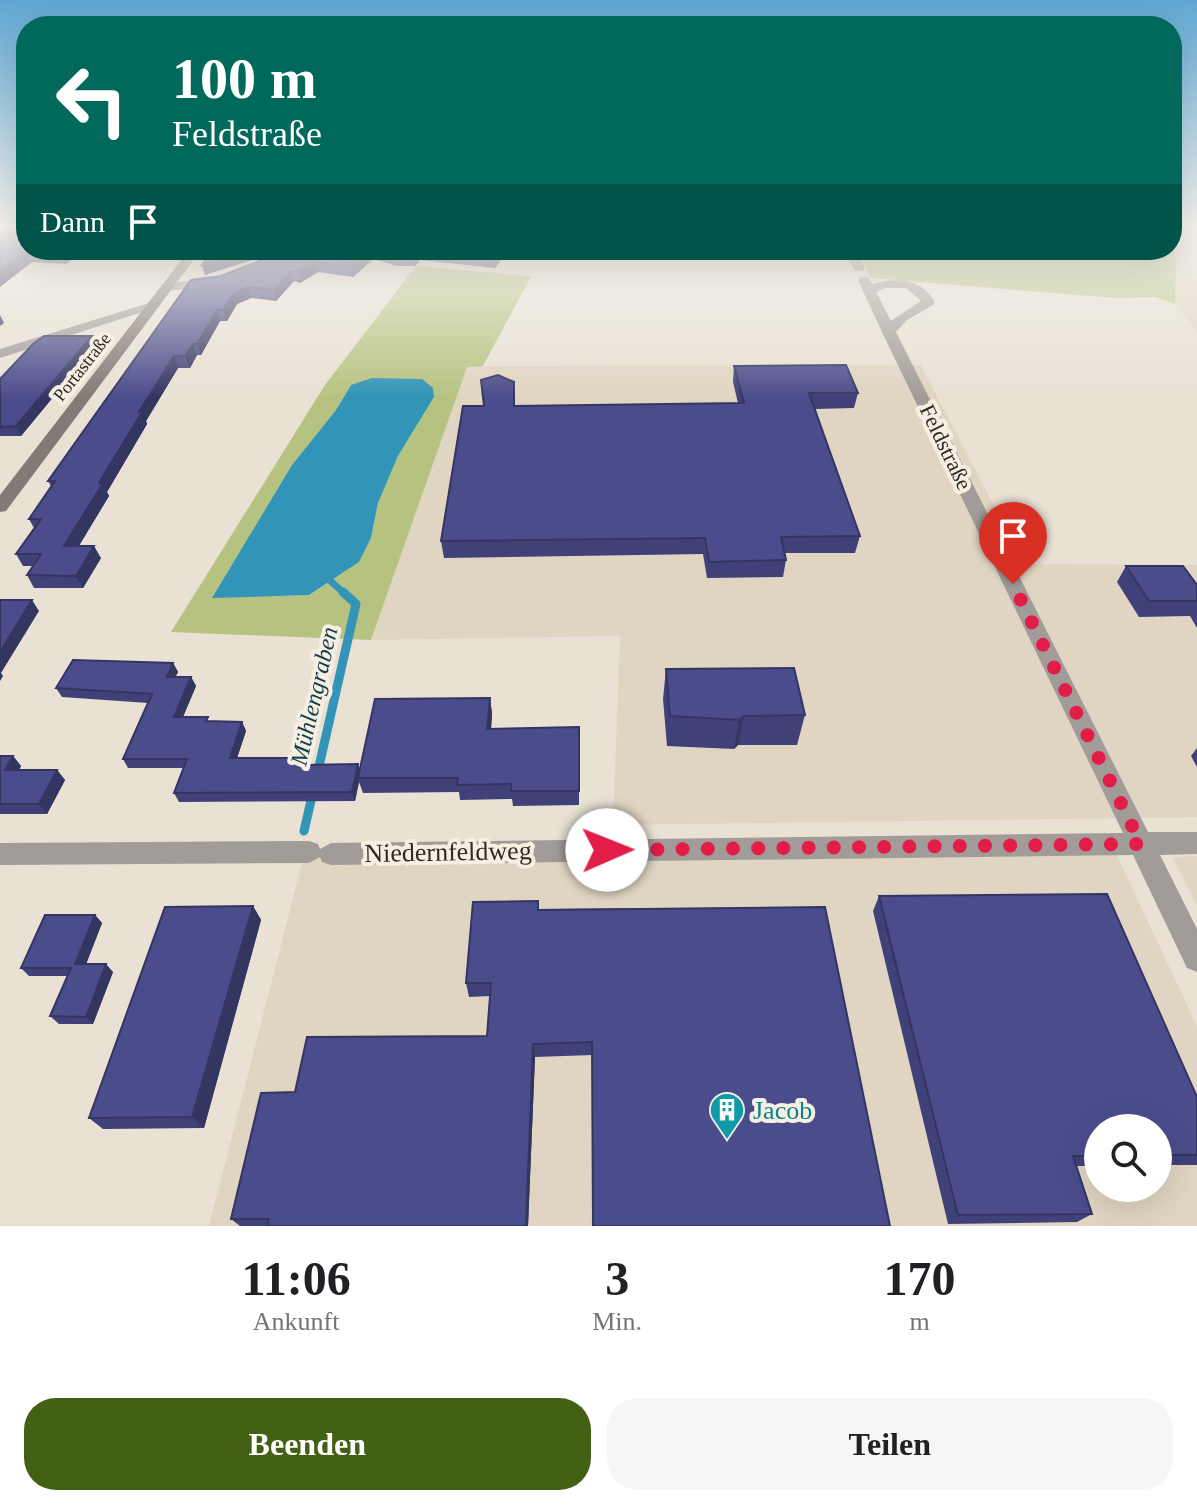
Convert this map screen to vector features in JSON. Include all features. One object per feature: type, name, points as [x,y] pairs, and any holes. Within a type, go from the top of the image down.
[{"type":"main road","name":"Portastraße","points":[[0,507],[169,284]]},
{"type":"street","points":[[167,287],[191,284]]},
{"type":"street","name":"Feldstraße","points":[[866,284],[1197,958]]},
{"type":"street","points":[[889,332],[902,317],[928,302],[927,296],[918,288],[904,284]]},
{"type":"street","points":[[0,354],[154,306]]},
{"type":"street","name":"Niedernfeldweg","points":[[0,854],[1197,843]]},
{"type":"shaded area","points":[[1176,284],[1197,284],[1197,331],[1175,304]]},
{"type":"shaded area","points":[[921,365],[1024,564],[1197,565],[1197,817],[613,825],[620,636],[371,640],[467,366]]},
{"type":"shaded area","points":[[1112,845],[1197,1026],[1197,1226],[209,1226],[301,867],[309,852]]},
{"type":"shaded area","points":[[1197,856],[1197,905],[1172,857]]},
{"type":"green space","points":[[402,284],[527,284],[483,366],[467,367],[371,640],[171,632],[325,385]],"holes":[[[351,385],[434,397],[398,456],[378,503],[371,538],[359,562],[309,595],[213,597],[292,465],[336,410]]]},
{"type":"green space","points":[[947,284],[1176,284],[1175,304],[1156,297],[1115,298]]},
{"type":"water","points":[[372,378],[422,379],[433,388],[434,397],[398,456],[378,503],[371,538],[359,562],[309,595],[212,598],[292,465],[336,410],[351,385]]},
{"type":"building","points":[[188,284],[279,284],[274,290],[248,287],[234,293],[223,310],[217,310],[197,344],[193,344],[185,356],[174,356],[64,546],[94,546],[76,576],[27,575],[41,554],[16,554],[41,519],[29,519],[55,481],[48,481]]},
{"type":"building","points":[[44,336],[92,336],[16,426],[0,427],[0,379]]},
{"type":"building","points":[[846,365],[858,393],[809,393],[860,536],[781,537],[786,560],[709,562],[705,538],[441,541],[463,406],[484,406],[481,380],[498,375],[514,382],[514,406],[744,403],[734,366]]},
{"type":"building","points":[[1126,566],[1183,566],[1197,585],[1197,601],[1149,601]]},
{"type":"building","points":[[0,600],[32,600],[0,652]]},
{"type":"building","points":[[73,660],[173,663],[167,677],[191,677],[174,717],[208,717],[206,721],[242,722],[230,758],[302,758],[300,765],[358,764],[352,792],[174,793],[187,759],[123,759],[152,694],[56,688]]},
{"type":"building","points":[[794,668],[805,715],[744,716],[739,720],[670,716],[666,669]]},
{"type":"building","points":[[490,698],[487,729],[579,727],[579,791],[511,791],[511,784],[457,785],[458,778],[358,778],[375,699]]},
{"type":"building","points":[[0,756],[13,756],[5,770],[57,770],[39,804],[0,804]]},
{"type":"building","points":[[1107,894],[1197,1097],[1197,1155],[1172,1155],[1172,1114],[1084,1114],[1084,1156],[1073,1156],[1084,1190],[1084,1202],[1088,1202],[1092,1214],[958,1215],[879,896]]},
{"type":"building","points":[[538,901],[538,910],[825,907],[890,1226],[593,1226],[592,1042],[533,1044],[526,1226],[267,1226],[269,1219],[231,1219],[261,1093],[295,1092],[307,1037],[487,1036],[491,983],[466,983],[473,902]]},
{"type":"building","points":[[253,906],[192,1117],[89,1118],[165,907]]},
{"type":"building","points":[[45,915],[95,915],[75,964],[106,964],[86,1017],[50,1016],[71,968],[21,968]]},
{"type":"waterway","name":"Mühlengraben","points":[[324,575],[345,594]]},
{"type":"waterway","name":"Mühlengraben","points":[[317,775],[356,604],[343,592]]},
{"type":"waterway","name":"Mühlengraben","points":[[304,831],[313,792]]},
{"type":"place","name":"Jacob","points":[[727,1141]]},
{"type":"route","points":[[607,850],[1141,844],[1013,584]]}]
